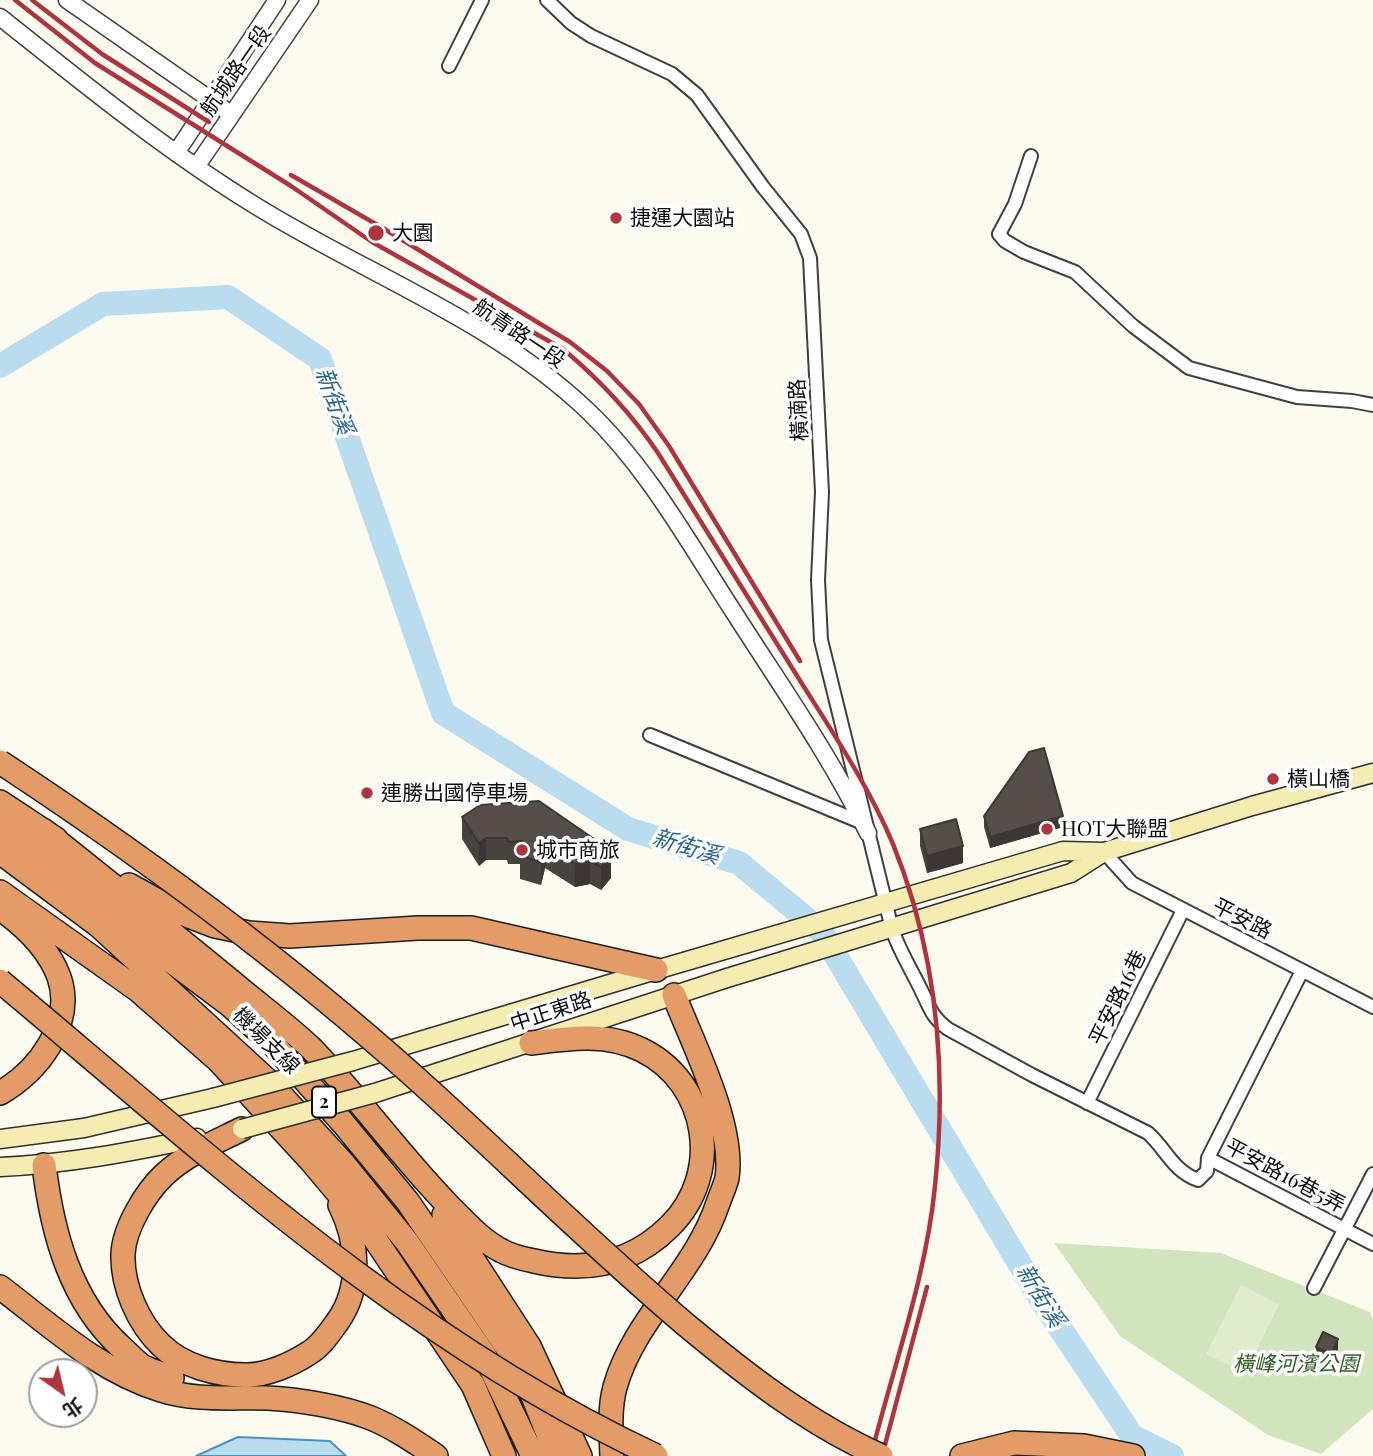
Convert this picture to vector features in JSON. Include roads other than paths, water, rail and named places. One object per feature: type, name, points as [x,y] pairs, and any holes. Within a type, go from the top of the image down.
[{"type":"highway","points":[[0,762],[173,880],[279,962],[429,1090],[634,1281],[722,1354],[793,1408],[857,1446],[881,1456]]},
{"type":"highway","points":[[0,802],[136,890],[176,911],[215,926],[248,933],[290,936],[418,928],[471,929],[660,969]]},
{"type":"highway","name":"機場支線","points":[[0,827],[79,885],[230,1005],[272,1043],[408,1202],[522,1369],[557,1456]]},
{"type":"highway","points":[[43,830],[311,1048],[474,1232],[502,1251],[552,1266],[603,1265],[636,1252],[662,1234],[680,1216],[697,1185],[702,1166],[703,1135],[698,1112],[685,1087],[668,1066],[642,1049],[600,1038],[576,1037],[531,1043]]},
{"type":"highway","name":"機場支線","points":[[0,852],[98,925],[268,1081],[343,1163],[407,1242],[485,1356],[533,1456]]},
{"type":"highway","points":[[0,892],[158,1007],[218,1060],[328,1180],[369,1230],[473,1385],[504,1456]]},
{"type":"highway","points":[[0,908],[22,925],[46,951],[60,979],[62,999],[60,1018],[53,1040],[37,1064],[15,1085],[0,1093]]},
{"type":"highway","points":[[0,981],[293,1227],[408,1311],[510,1380],[656,1456]]},
{"type":"highway","points":[[612,1456],[610,1426],[615,1388],[634,1343],[701,1245],[727,1177],[725,1140],[718,1106],[674,995]]},
{"type":"highway","points":[[242,1129],[191,1155],[165,1175],[143,1200],[123,1252],[127,1287],[141,1320],[162,1346],[189,1364],[246,1376],[278,1368],[312,1352],[330,1332],[348,1302],[354,1282],[355,1256],[343,1211],[328,1180]]},
{"type":"highway","points":[[403,1155],[529,1346],[580,1456]]},
{"type":"highway","points":[[44,1165],[49,1207],[60,1247],[80,1295],[108,1335],[143,1366],[184,1382],[249,1398]]},
{"type":"highway","points":[[0,1287],[80,1349],[134,1380],[163,1391],[196,1397],[271,1398],[327,1407],[370,1418],[403,1434],[436,1456]]},
{"type":"highway","points":[[962,1456],[1014,1443],[1084,1446],[1133,1456]]},
{"type":"main road","name":"中正東路","points":[[0,1167],[44,1165],[118,1155],[242,1129],[374,1093],[674,995],[1071,873],[1104,852],[1252,806],[1373,773]]},
{"type":"main road","name":"中正東路","points":[[0,1139],[84,1128],[213,1098],[353,1061],[1063,851],[1104,852]]},
{"type":"main road","points":[[660,969],[674,995]]},
{"type":"main road","points":[[41,1135],[44,1165]]},
{"type":"street","points":[[67,0],[231,114]]},
{"type":"street","name":"航城路一段","points":[[176,153],[277,0]]},
{"type":"street","name":"航城路一段","points":[[196,167],[310,0]]},
{"type":"street","points":[[449,66],[482,0]]},
{"type":"street","name":"橫湳路","points":[[547,0],[581,29],[672,74],[697,95],[762,187],[802,234],[810,258],[822,492],[818,580],[821,640],[892,929],[929,1010],[937,1021],[948,1029],[1149,1133],[1162,1146],[1169,1160],[1185,1175],[1198,1180],[1207,1171],[1208,1158]]},
{"type":"street","name":"航青路一段","points":[[0,17],[196,167],[256,206],[459,319],[525,359],[588,410],[645,478],[695,553],[837,775],[866,828]]},
{"type":"street","points":[[1031,156],[1015,204],[999,234],[1005,242],[1076,272],[1133,326],[1189,368],[1297,397],[1373,405]]},
{"type":"street","points":[[650,735],[866,828]]},
{"type":"street","name":"平安路","points":[[1104,852],[1132,883],[1373,1007]]},
{"type":"street","name":"平安路16巷","points":[[1087,1103],[1183,910]]},
{"type":"street","points":[[1208,1158],[1303,971]]},
{"type":"street","name":"平安路16巷5弄","points":[[1208,1158],[1373,1244]]},
{"type":"street","points":[[1314,1288],[1373,1174]]},
{"type":"water","points":[[238,1437],[330,1441],[346,1456],[196,1456]]},
{"type":"waterway","name":"新街溪","points":[[0,366],[103,304],[228,297],[320,359],[443,713],[628,829],[739,863],[821,931],[1040,1298],[1132,1436],[1172,1456]]},
{"type":"railway","points":[[15,0],[95,63],[291,186],[372,242],[563,349],[577,361],[626,411],[648,438],[849,760],[883,822],[908,885],[929,970],[939,1056],[938,1143],[931,1220],[917,1288],[871,1456]]},
{"type":"railway","points":[[32,0],[102,54],[209,122]]},
{"type":"railway","points":[[291,175],[570,342],[607,371],[639,404],[669,446],[800,661]]},
{"type":"railway","points":[[882,1456],[927,1287]]},
{"type":"place","name":"捷運大園站","points":[[616,218]]},
{"type":"place","name":"大園","points":[[376,233]]},
{"type":"place","name":"橫山橋","points":[[1273,779]]},
{"type":"place","name":"連勝出國停車場","points":[[367,793]]},
{"type":"place","name":"HOT大聯盟","points":[[1047,829]]},
{"type":"place","name":"城市商旅","points":[[522,850]]},
{"type":"park label","name":"橫峰河濱公園","points":[[1296,1364]]}]
